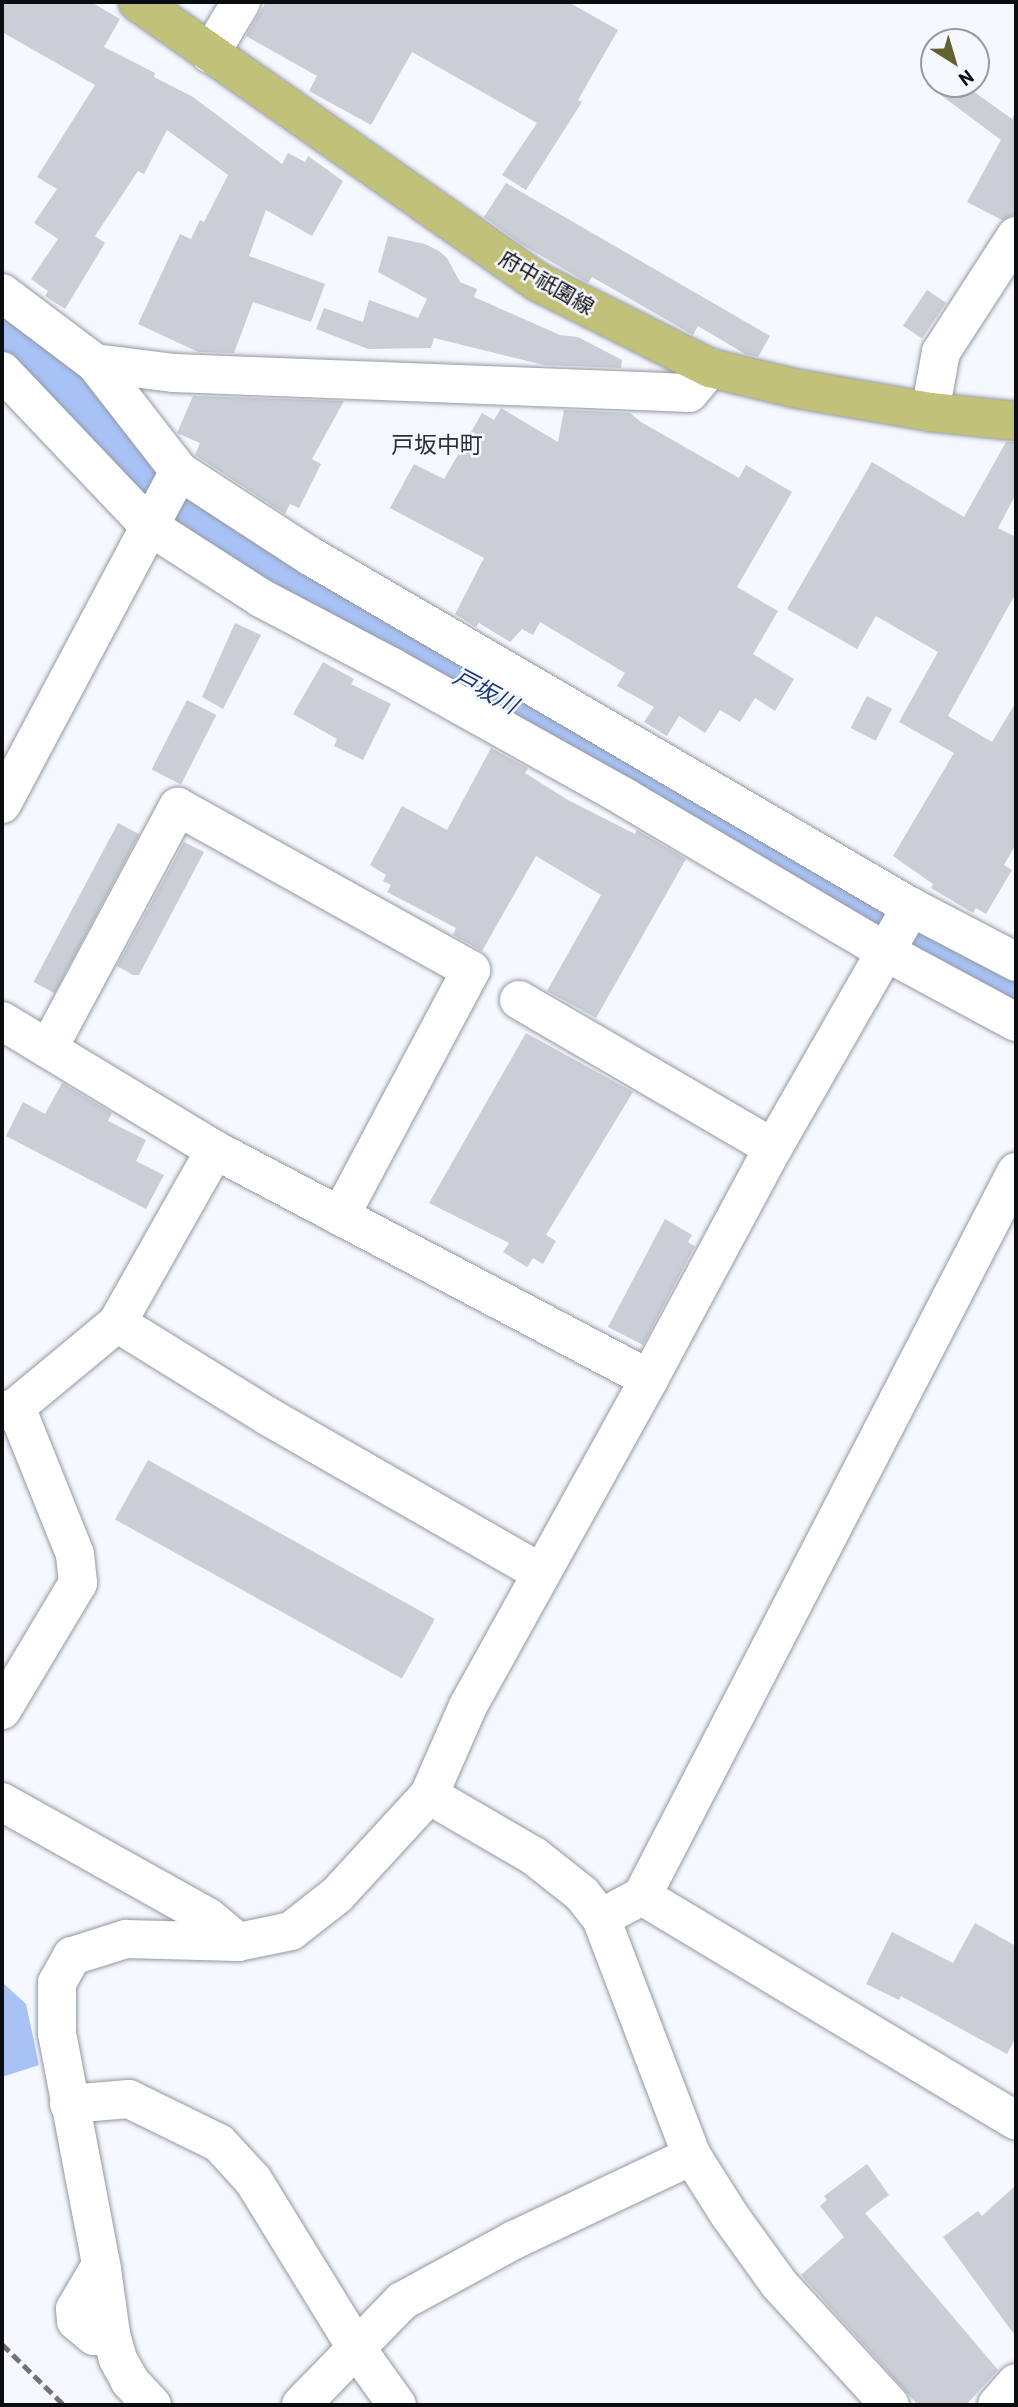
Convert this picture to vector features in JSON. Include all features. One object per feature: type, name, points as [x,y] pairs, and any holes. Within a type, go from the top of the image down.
[{"type":"main road","name":"府中祇園線","points":[[138,2],[538,282],[709,368],[793,388],[930,412],[1016,421]]},
{"type":"street","points":[[210,54],[241,2]]},
{"type":"street","points":[[930,412],[941,352],[1016,236]]},
{"type":"street","points":[[2,293],[95,363],[163,499],[310,556],[911,907],[1016,962]]},
{"type":"street","points":[[95,363],[174,373],[689,393],[709,368]]},
{"type":"street","points":[[2,371],[163,499],[261,598],[393,667],[614,791],[886,951],[1016,1022]]},
{"type":"street","points":[[2,804],[163,499]]},
{"type":"street","points":[[48,1049],[178,807],[471,970],[340,1216]]},
{"type":"street","points":[[152,2405],[130,2381],[118,2359],[111,2334],[102,2265],[57,2034],[57,1983],[72,1956],[126,1939],[238,1942],[291,1931],[337,1895],[429,1795],[468,1706],[649,1380],[773,1148],[911,907]]},
{"type":"street","points":[[519,1000],[773,1148]]},
{"type":"street","points":[[2,1021],[215,1150],[649,1380]]},
{"type":"street","points":[[2,1710],[78,1583],[75,1554],[9,1409],[117,1323],[215,1150]]},
{"type":"street","points":[[601,1918],[642,1896],[1016,1172]]},
{"type":"street","points":[[117,1323],[269,1417],[541,1573]]},
{"type":"street","points":[[429,1795],[534,1856],[582,1894],[601,1918],[692,2156],[730,2216],[779,2284],[890,2405]]},
{"type":"street","points":[[2,1802],[208,1917],[238,1942]]},
{"type":"street","points":[[642,1896],[1016,2121]]},
{"type":"street","points":[[69,2104],[129,2099],[219,2143],[253,2180],[357,2349],[397,2405]]},
{"type":"street","points":[[301,2405],[402,2301],[514,2240],[692,2156]]},
{"type":"street","points":[[997,2405],[1016,2383]]},
{"type":"water","points":[[2,1982],[26,2004],[39,2065],[2,2077]]},
{"type":"building","points":[[2,2],[91,2],[120,19],[104,47],[155,73],[154,77],[193,97],[282,164],[288,153],[305,162],[308,156],[343,181],[312,236],[266,210],[249,256],[325,284],[311,322],[253,302],[234,353],[198,352],[138,324],[180,234],[191,239],[200,220],[204,222],[228,175],[167,130],[144,174],[138,171],[95,236],[105,243],[65,309],[45,296],[48,291],[31,279],[58,239],[34,223],[57,189],[37,177],[95,85],[2,32]]},
{"type":"building","points":[[266,2],[568,2],[618,30],[578,100],[582,102],[526,190],[502,175],[537,123],[412,52],[371,125],[309,91],[317,76],[246,36]]},
{"type":"building","points":[[945,98],[983,98],[1012,119],[1016,111],[1016,214],[1002,220],[967,202],[1001,140]]},
{"type":"building","points":[[506,183],[770,336],[758,357],[745,354],[698,326],[693,335],[592,277],[588,283],[521,244],[484,217]]},
{"type":"building","points":[[388,236],[425,244],[439,251],[447,258],[460,282],[477,289],[474,297],[560,335],[578,337],[622,360],[621,368],[544,365],[434,338],[431,348],[368,349],[316,329],[324,308],[363,322],[369,300],[418,318],[427,299],[378,272]]},
{"type":"building","points":[[927,290],[946,303],[922,339],[903,326]]},
{"type":"building","points":[[193,396],[344,401],[312,459],[321,464],[299,508],[290,504],[285,514],[195,455],[200,443],[177,433]]},
{"type":"building","points":[[501,408],[558,442],[564,410],[630,413],[739,478],[746,465],[792,492],[737,587],[778,611],[753,654],[794,679],[775,711],[755,698],[740,722],[720,710],[705,733],[679,716],[667,736],[644,722],[654,707],[617,686],[625,673],[540,622],[533,635],[522,629],[510,642],[479,623],[476,627],[455,614],[484,558],[390,508],[414,464],[444,479],[482,413],[494,420]]},
{"type":"building","points":[[1006,442],[1016,442],[1016,494],[998,528],[1016,537],[1016,593],[948,716],[992,742],[1016,702],[1016,844],[1004,865],[1012,870],[986,914],[976,908],[973,913],[931,888],[933,884],[893,856],[954,753],[899,722],[938,652],[876,616],[857,649],[787,609],[872,462],[964,517]]},
{"type":"building","points":[[235,623],[261,635],[223,709],[202,697]]},
{"type":"building","points":[[323,662],[354,679],[351,684],[391,704],[363,760],[334,746],[337,739],[293,714]]},
{"type":"building","points":[[867,696],[892,709],[876,741],[851,728]]},
{"type":"building","points":[[187,700],[216,715],[181,784],[152,769]]},
{"type":"building","points":[[491,748],[528,768],[525,773],[568,800],[635,834],[637,830],[686,859],[596,1018],[547,991],[601,895],[536,856],[482,951],[453,935],[456,928],[387,892],[391,885],[383,881],[386,875],[370,865],[402,806],[447,830]]},
{"type":"building","points":[[118,823],[139,834],[55,993],[33,982]]},
{"type":"building","points":[[184,842],[204,852],[139,975],[133,975],[117,966]]},
{"type":"building","points":[[526,1033],[633,1092],[546,1235],[556,1241],[543,1264],[533,1258],[527,1267],[503,1252],[509,1243],[429,1203]]},
{"type":"building","points":[[62,1083],[112,1113],[108,1121],[146,1140],[136,1161],[164,1175],[146,1209],[6,1136],[23,1102],[45,1114]]},
{"type":"building","points":[[665,1219],[692,1235],[688,1242],[695,1246],[643,1345],[608,1327]]},
{"type":"building","points":[[148,1460],[435,1619],[402,1678],[115,1519]]},
{"type":"building","points":[[975,1923],[1016,1946],[1016,2037],[1007,2054],[901,1996],[899,2000],[866,1984],[892,1932],[953,1963]]},
{"type":"building","points":[[867,2164],[889,2195],[865,2213],[998,2370],[966,2405],[918,2405],[801,2275],[844,2237],[820,2206],[827,2200],[824,2196]]},
{"type":"building","points":[[1016,2185],[1016,2337],[943,2237],[978,2211],[982,2216]]},
{"type":"waterway","name":"戸坂川","points":[[2,328],[87,424],[193,522],[329,605],[635,770],[1016,994]]},
{"type":"railway","points":[[2,2344],[64,2405]]},
{"type":"district","name":"戸坂中町","points":[[437,444]]}]
